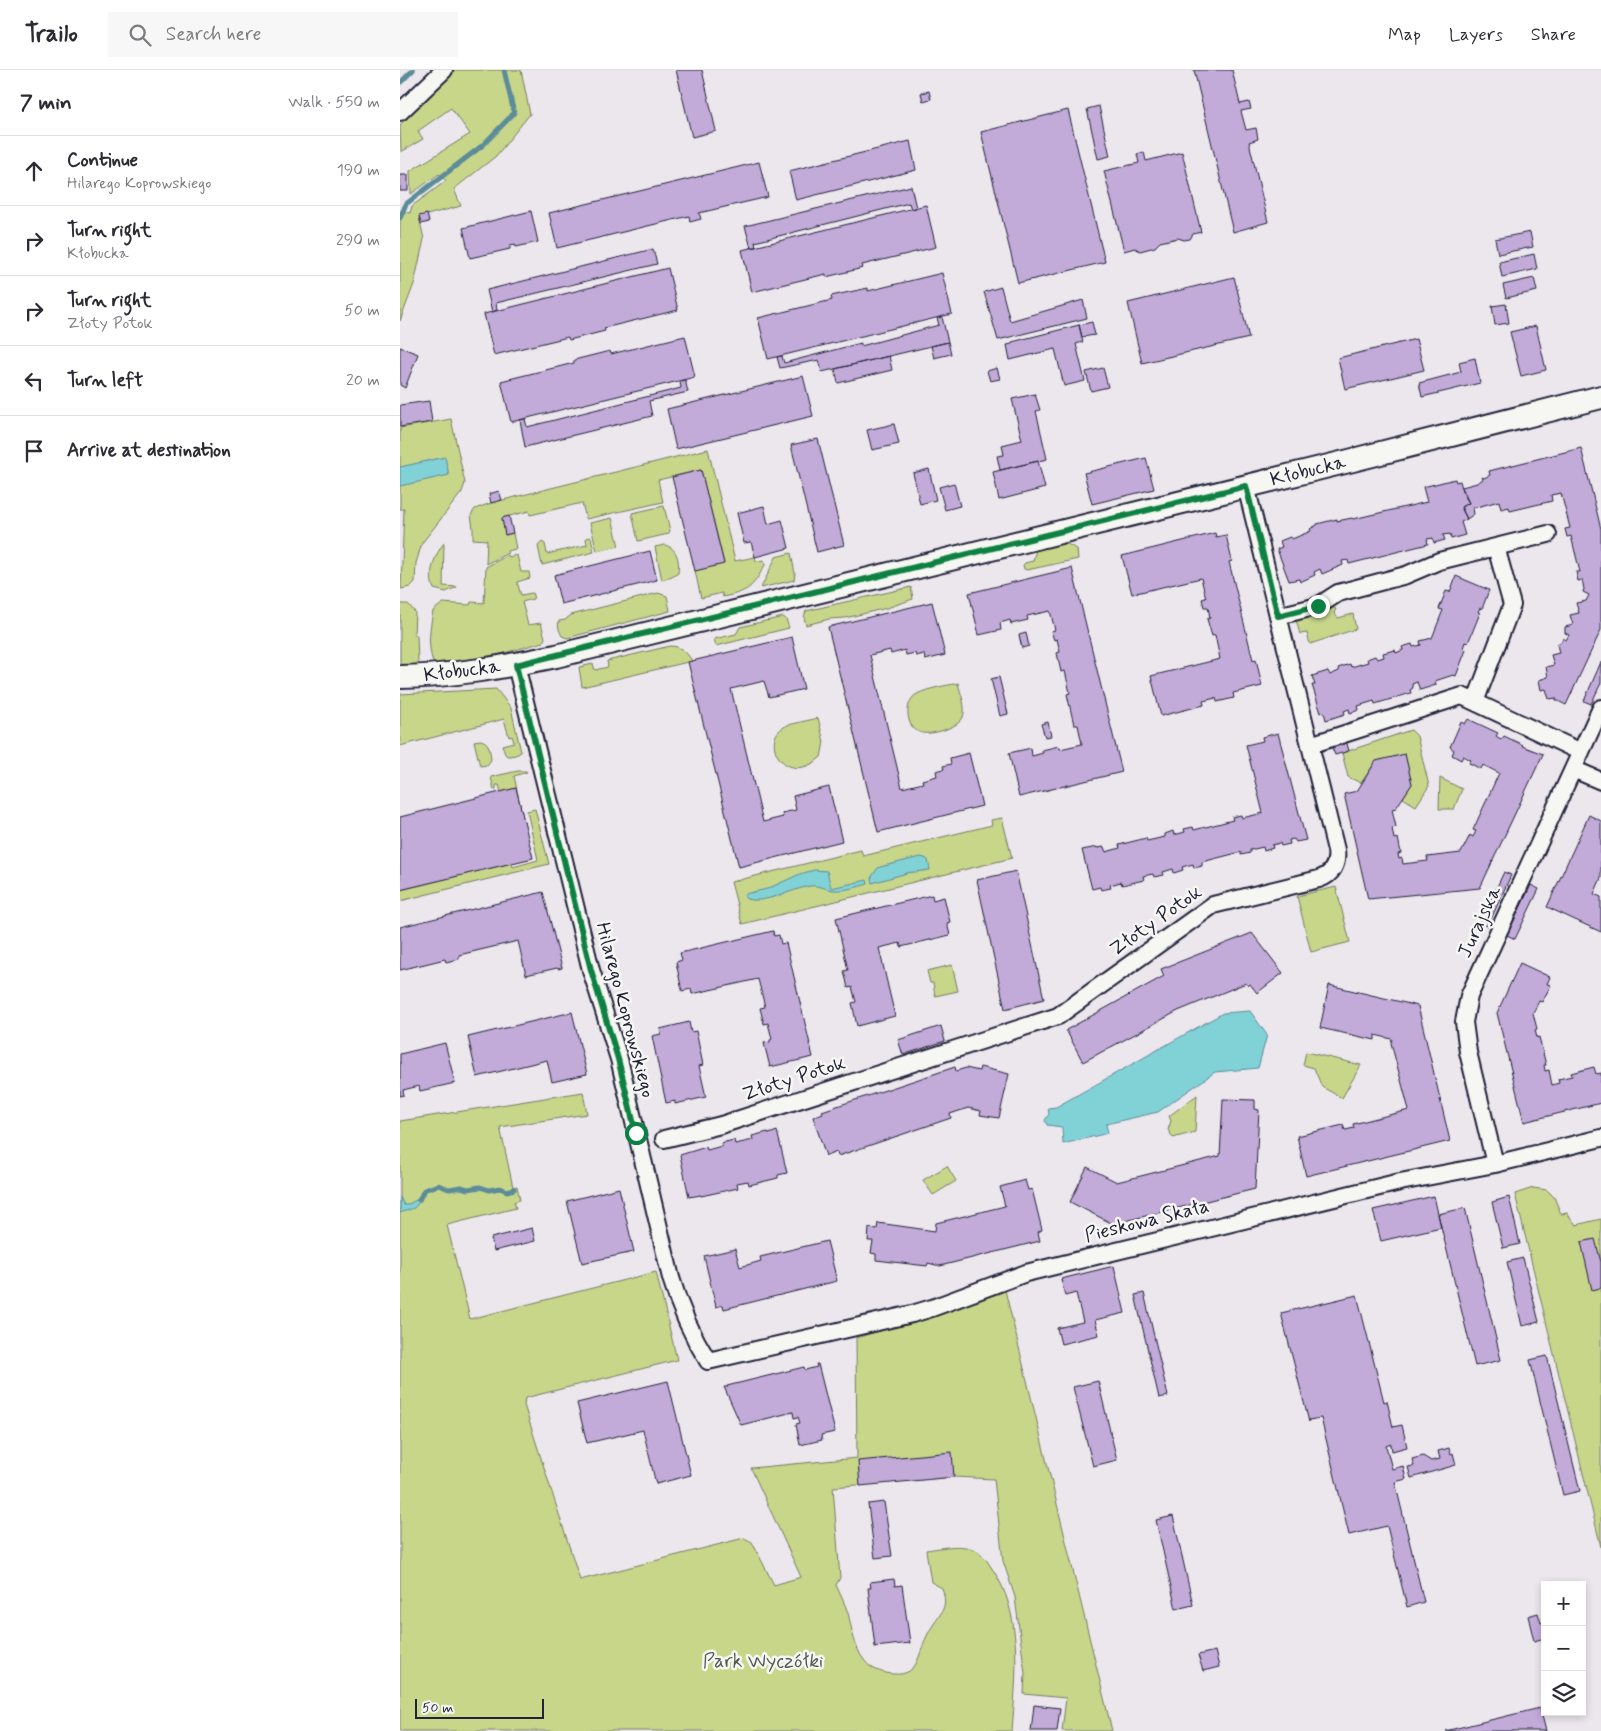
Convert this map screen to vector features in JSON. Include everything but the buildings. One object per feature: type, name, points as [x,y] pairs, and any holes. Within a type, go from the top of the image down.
[{"type":"street","points":[[400,112],[444,70]]},
{"type":"street","name":"Kłobucka","points":[[400,677],[424,677],[516,665],[1601,397]]},
{"type":"street","name":"Złoty Potok","points":[[664,1139],[721,1125],[1058,1016],[1213,905],[1324,878],[1333,869],[1337,857],[1246,486]]},
{"type":"street","points":[[1278,616],[1318,606],[1338,593],[1406,575],[1440,561],[1548,534]]},
{"type":"street","points":[[1475,702],[1512,605],[1496,547]]},
{"type":"street","name":"Hilarego Koprowskiego","points":[[516,665],[591,970],[618,1059],[671,1278],[681,1311],[708,1361]]},
{"type":"street","points":[[1310,745],[1462,696],[1581,752]]},
{"type":"street","name":"Jurajska","points":[[1495,1164],[1468,1052],[1464,1022],[1465,1009],[1469,996],[1601,708]]},
{"type":"street","points":[[1573,769],[1601,781]]},
{"type":"street","name":"Pieskowa Skała","points":[[708,1361],[918,1312],[1026,1273],[1400,1182],[1495,1164],[1601,1138]]},
{"type":"green space","points":[[455,70],[521,70],[530,114],[496,156],[454,189],[461,206],[419,217],[424,239],[414,284],[400,321],[400,211],[410,213],[412,206],[446,181],[439,174],[411,194],[410,171],[470,134],[451,108],[418,131],[423,139],[401,152],[400,125],[426,96]]},
{"type":"green space","points":[[451,419],[465,483],[462,492],[422,543],[416,563],[415,582],[410,587],[401,589],[404,509],[400,509],[400,428]]},
{"type":"green space","points":[[708,449],[735,561],[755,557],[756,561],[764,560],[765,565],[757,579],[739,593],[723,597],[722,593],[701,598],[695,571],[724,563],[701,470],[658,480],[663,502],[586,519],[582,503],[530,515],[529,511],[502,518],[505,535],[513,533],[516,549],[507,551],[508,553],[486,564],[487,540],[473,539],[471,515],[475,509],[491,503]]},
{"type":"green space","points":[[664,506],[670,531],[668,534],[638,541],[632,513]]},
{"type":"green space","points":[[612,518],[619,546],[597,551],[590,523]]},
{"type":"green space","points":[[591,537],[594,552],[542,565],[538,546],[542,542],[545,544],[547,554],[587,545],[586,538]]},
{"type":"green space","points":[[444,543],[443,586],[457,587],[446,592],[434,589],[431,577],[435,559]]},
{"type":"green space","points":[[1061,543],[1077,549],[1078,559],[1027,570],[1024,569],[1023,565],[1025,563],[1033,561],[1036,550]]},
{"type":"green space","points":[[664,545],[672,549],[677,555],[679,568],[678,573],[662,580],[655,547]]},
{"type":"green space","points":[[791,553],[795,574],[794,580],[761,588],[776,557]]},
{"type":"green space","points":[[508,555],[509,557],[517,555],[521,572],[529,572],[530,578],[517,582],[521,595],[534,594],[533,599],[522,602],[528,625],[541,623],[545,638],[543,642],[490,657],[439,665],[433,662],[430,630],[433,611],[443,603],[470,605],[471,602],[484,603],[486,567]]},
{"type":"green space","points":[[911,587],[913,599],[887,608],[806,625],[804,617],[806,611]]},
{"type":"green space","points":[[658,593],[667,596],[670,611],[567,638],[562,636],[558,625],[559,621],[565,620],[571,615]]},
{"type":"green space","points":[[400,604],[408,604],[415,612],[414,635],[417,635],[418,662],[413,667],[400,667]]},
{"type":"green space","points":[[1330,606],[1336,609],[1334,613],[1338,618],[1353,614],[1356,629],[1310,644],[1307,633],[1300,634],[1296,620],[1321,614]]},
{"type":"green space","points":[[783,617],[786,619],[789,628],[716,646],[714,639],[736,634],[740,627]]},
{"type":"green space","points":[[670,646],[683,650],[692,661],[582,687],[579,667],[593,664],[595,670],[608,667],[607,661]]},
{"type":"green space","points":[[958,683],[964,709],[961,721],[937,732],[924,733],[914,729],[908,713],[913,697],[927,690]]},
{"type":"green space","points":[[496,689],[511,708],[521,752],[509,756],[505,754],[502,745],[514,742],[512,736],[509,737],[504,719],[400,746],[400,694]]},
{"type":"green space","points":[[818,718],[824,742],[821,757],[808,766],[796,768],[786,765],[779,758],[775,749],[775,740],[779,731],[788,725]]},
{"type":"green space","points":[[1411,730],[1417,736],[1429,786],[1416,806],[1403,798],[1412,784],[1405,755],[1376,761],[1361,783],[1348,777],[1342,753]]},
{"type":"green space","points":[[480,740],[488,745],[491,760],[487,765],[480,766],[474,741]]},
{"type":"green space","points":[[518,771],[527,772],[514,776],[524,823],[516,788],[501,792],[499,785],[496,785],[494,790],[491,777]]},
{"type":"green space","points":[[1440,778],[1462,789],[1454,809],[1439,809]]},
{"type":"green space","points":[[535,809],[549,864],[400,901],[400,890],[512,863],[513,867],[538,860],[527,811]]},
{"type":"green space","points":[[1002,818],[1012,858],[742,924],[731,882],[861,850],[863,856],[992,825],[991,820]]},
{"type":"green space","points":[[1336,887],[1350,942],[1311,952],[1297,896]]},
{"type":"green space","points":[[952,965],[958,991],[935,996],[933,983],[930,983],[927,971]]},
{"type":"green space","points":[[1306,1052],[1361,1065],[1342,1098],[1322,1087],[1314,1068],[1303,1065]]},
{"type":"green space","name":"Park Wyczółki","points":[[583,1092],[587,1114],[500,1127],[513,1187],[517,1186],[520,1200],[514,1202],[516,1208],[447,1225],[470,1319],[656,1272],[677,1360],[525,1398],[524,1405],[580,1580],[744,1538],[752,1542],[774,1585],[801,1577],[751,1468],[857,1458],[856,1338],[952,1309],[1000,1290],[1005,1290],[1112,1731],[1062,1731],[1066,1698],[1024,1694],[1025,1673],[1015,1597],[1003,1561],[994,1479],[954,1477],[833,1487],[840,1578],[836,1585],[848,1613],[856,1644],[864,1660],[871,1667],[883,1672],[906,1673],[916,1663],[932,1626],[942,1612],[945,1601],[942,1588],[931,1582],[926,1550],[960,1546],[973,1549],[983,1555],[1002,1585],[1009,1604],[1013,1625],[1016,1668],[1012,1731],[400,1731],[400,1121]]},
{"type":"green space","points":[[1197,1095],[1195,1132],[1173,1138],[1168,1130],[1171,1121],[1169,1116]]},
{"type":"green space","points":[[947,1166],[956,1181],[933,1195],[923,1180]]},
{"type":"green space","points":[[1533,1188],[1547,1190],[1554,1197],[1561,1214],[1567,1213],[1576,1225],[1601,1219],[1601,1547],[1515,1194]]},
{"type":"water","points":[[445,457],[449,475],[400,486],[400,467]]},
{"type":"water","points":[[920,857],[928,860],[930,870],[907,873],[872,883],[871,878],[880,867]]},
{"type":"water","points":[[814,870],[827,871],[831,888],[867,880],[868,884],[837,890],[810,886],[768,899],[752,900],[745,898],[745,894],[767,889],[800,874]]},
{"type":"water","points":[[1250,1011],[1267,1035],[1258,1068],[1215,1072],[1158,1112],[1106,1124],[1108,1133],[1063,1144],[1062,1127],[1047,1125],[1045,1120],[1049,1114],[1048,1108],[1056,1107],[1223,1013]]},
{"type":"water","points":[[400,1197],[404,1205],[418,1199],[420,1201],[414,1208],[400,1213]]},
{"type":"waterway","points":[[400,83],[413,70]]},
{"type":"waterway","points":[[400,218],[406,204],[483,145],[514,113],[504,70]]},
{"type":"waterway","points":[[419,1200],[424,1190],[438,1185],[449,1189],[461,1187],[468,1189],[480,1187],[489,1190],[500,1188],[507,1191],[514,1189]]},
{"type":"route","points":[[636,1133],[618,1059],[591,970],[516,665],[1246,486],[1278,616],[1318,606]]}]
